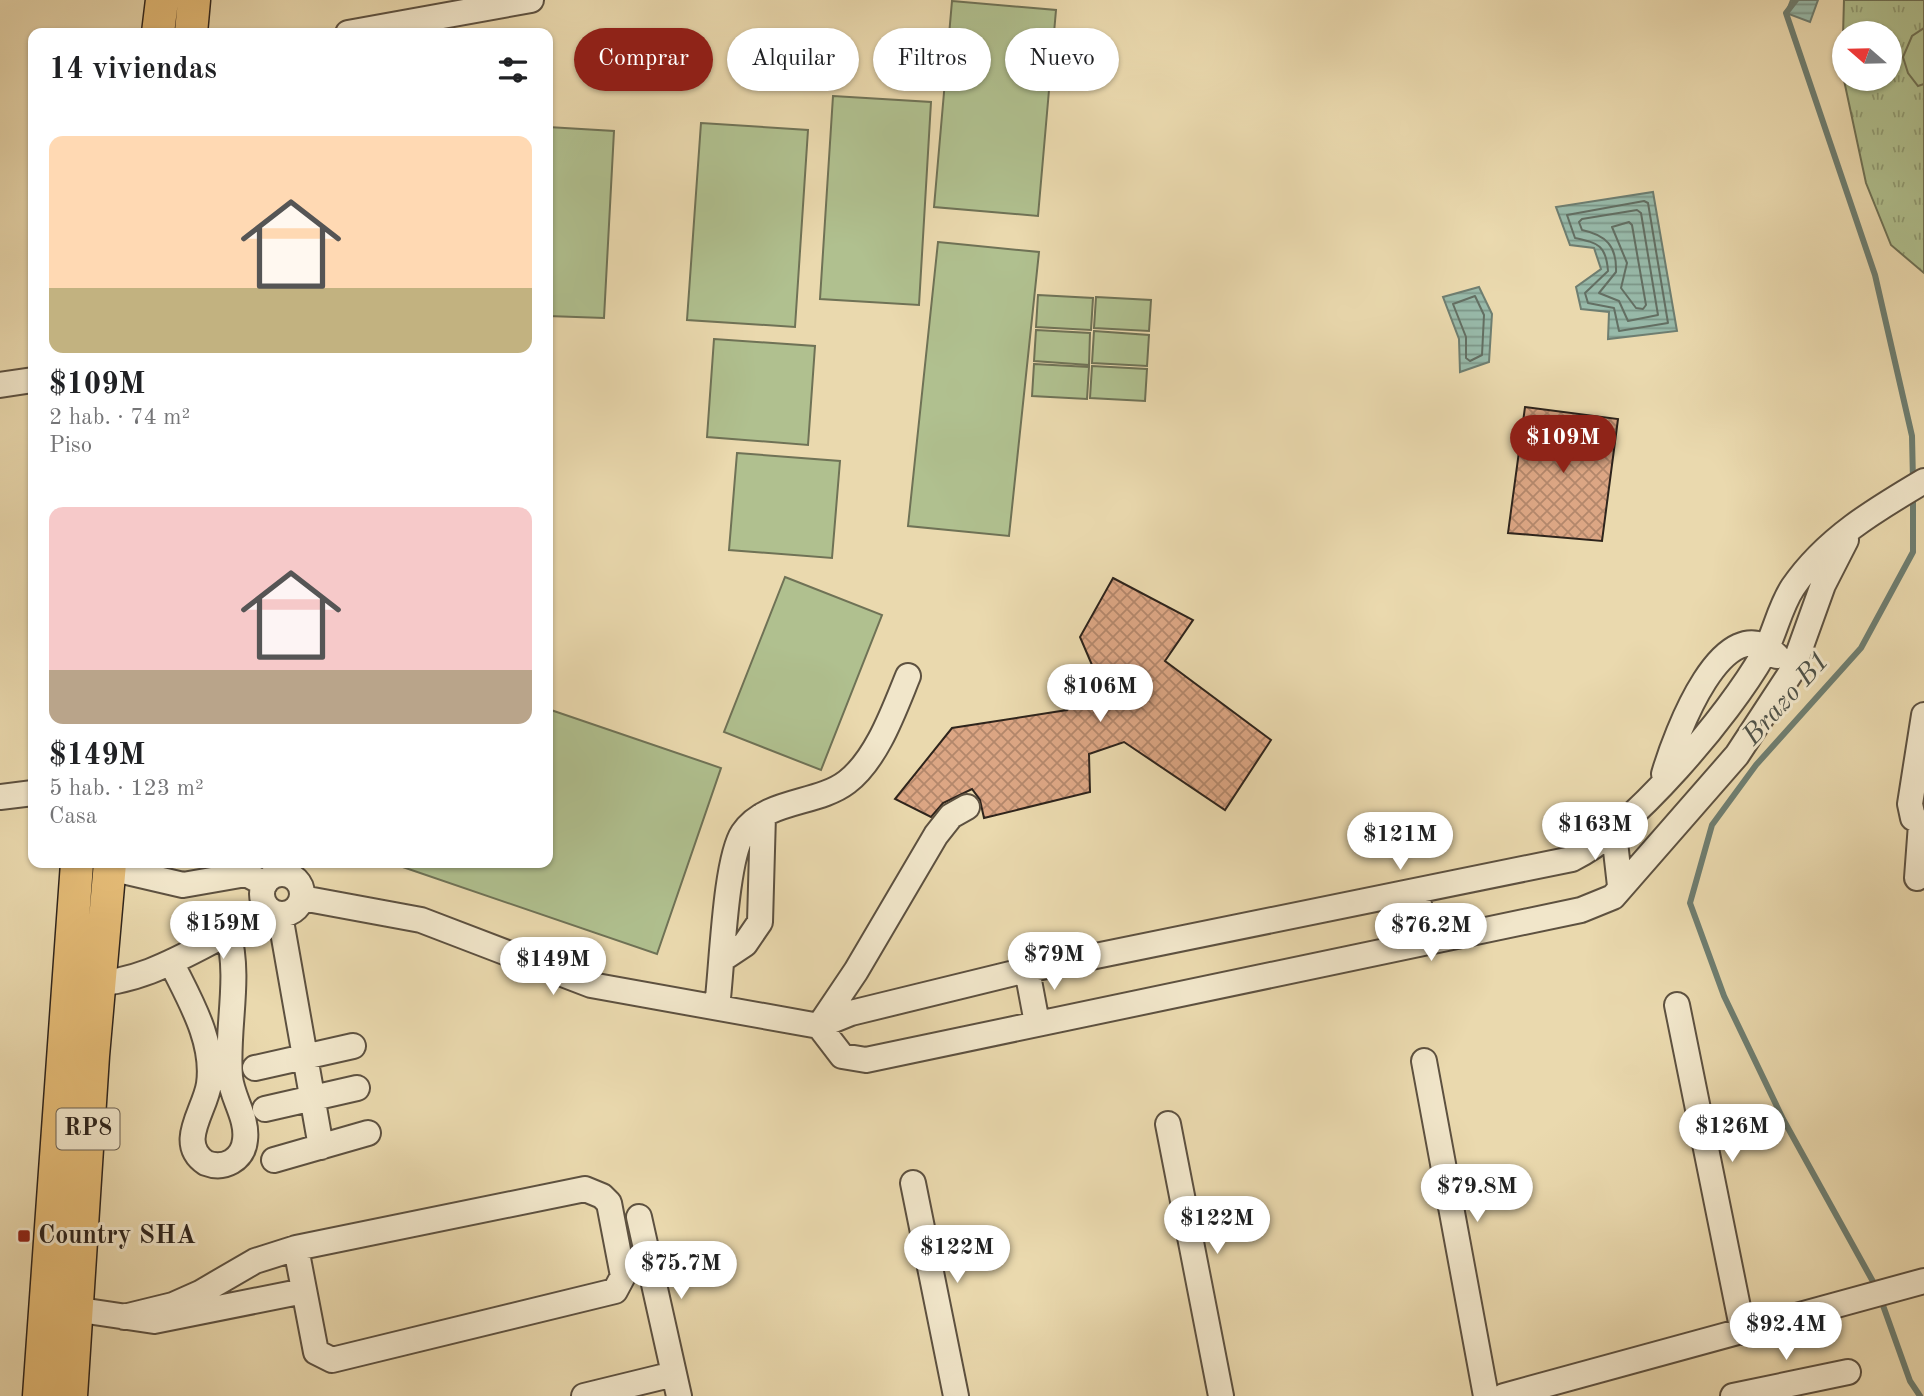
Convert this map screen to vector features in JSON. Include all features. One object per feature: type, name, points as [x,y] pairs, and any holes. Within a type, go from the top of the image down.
[{"type":"main road","points":[[159,28],[162,0]]},
{"type":"main road","points":[[191,28],[194,0]]},
{"type":"main road","name":"RP8","points":[[39,1396],[66,983],[77,868]]},
{"type":"main road","name":"RP8","points":[[71,1396],[99,985],[110,868]]},
{"type":"street","points":[[376,28],[531,0]]},
{"type":"street","points":[[0,386],[28,381]]},
{"type":"street","points":[[302,898],[421,920],[591,985],[819,1026],[851,1013],[1027,970],[1572,859],[1614,833],[1711,727],[1768,646],[1777,617],[1793,587],[1854,523],[1924,481]]},
{"type":"street","points":[[819,1026],[842,1056],[866,1060],[1581,910],[1613,897],[1737,755],[1792,671],[1823,585],[1854,523]]},
{"type":"street","points":[[1662,783],[1682,727],[1699,691],[1720,659],[1735,648],[1752,642],[1768,646],[1792,671]]},
{"type":"street","points":[[717,1007],[728,898],[738,844],[751,824],[763,815],[828,792],[846,783],[857,773],[894,710],[908,676]]},
{"type":"street","points":[[1917,878],[1923,824],[1913,818],[1910,804],[1924,715]]},
{"type":"street","points":[[0,797],[28,794]]},
{"type":"street","points":[[819,1026],[856,971],[936,835],[951,816],[967,807]]},
{"type":"street","points":[[724,958],[745,944],[760,922],[763,815]]},
{"type":"street","points":[[1614,833],[1620,886]]},
{"type":"street","points":[[66,983],[110,985],[163,965],[276,913],[292,912],[302,898],[300,885],[264,871],[183,885],[121,868]]},
{"type":"street","points":[[264,871],[262,896],[276,913],[306,1057],[321,1147]]},
{"type":"street","points":[[1416,892],[1428,941]]},
{"type":"street","points":[[163,965],[200,1023],[209,1055],[209,1084],[192,1137],[192,1148],[206,1163],[225,1165],[236,1158],[245,1140],[243,1121],[230,1081],[229,1027],[234,963],[228,933]]},
{"type":"street","points":[[1027,970],[1037,1023]]},
{"type":"street","points":[[1677,1005],[1743,1332]]},
{"type":"street","points":[[255,1068],[353,1046]]},
{"type":"street","points":[[1424,1061],[1486,1396]]},
{"type":"street","points":[[265,1109],[357,1088]]},
{"type":"street","points":[[1168,1124],[1221,1396]]},
{"type":"street","points":[[274,1160],[368,1133]]},
{"type":"street","points":[[914,1183],[956,1396]]},
{"type":"street","points":[[124,1317],[173,1305],[200,1293],[255,1261],[296,1248],[585,1189],[593,1190],[609,1203],[623,1276],[615,1291],[332,1360],[316,1352],[296,1248]]},
{"type":"street","points":[[584,1396],[677,1385],[639,1217]]},
{"type":"street","points":[[1504,1396],[1924,1281]]},
{"type":"street","points":[[46,1304],[76,1311],[154,1321],[304,1291]]},
{"type":"street","points":[[1733,1396],[1848,1372]]},
{"type":"green space","points":[[1844,0],[1924,0],[1924,273],[1891,245],[1866,183],[1846,91],[1902,91],[1902,21],[1843,21]]},
{"type":"green space","points":[[952,1],[1056,10],[1054,28],[1005,28],[1005,91],[1049,91],[1038,216],[934,207],[944,91],[991,91],[991,28],[950,28]]},
{"type":"green space","points":[[1924,28],[1924,84],[1918,86],[1908,73],[1903,57],[1912,36]]},
{"type":"green space","points":[[833,96],[931,102],[919,305],[820,299]]},
{"type":"green space","points":[[701,123],[808,130],[795,327],[687,320]]},
{"type":"green space","points":[[553,127],[614,131],[604,318],[553,316]]},
{"type":"green space","points":[[938,242],[1039,252],[1009,536],[908,526]]},
{"type":"green space","points":[[1038,295],[1093,298],[1091,330],[1036,327]]},
{"type":"green space","points":[[1096,297],[1151,300],[1149,331],[1094,328]]},
{"type":"green space","points":[[1036,330],[1090,333],[1089,365],[1034,361]]},
{"type":"green space","points":[[1094,331],[1149,335],[1147,366],[1092,363]]},
{"type":"green space","points":[[714,339],[815,346],[808,445],[707,437]]},
{"type":"green space","points":[[1034,364],[1089,367],[1087,399],[1032,396]]},
{"type":"green space","points":[[1092,366],[1147,369],[1145,401],[1090,398]]},
{"type":"green space","points":[[737,453],[840,461],[832,558],[729,550]]},
{"type":"green space","points":[[785,577],[882,615],[821,770],[724,732]]},
{"type":"green space","points":[[553,711],[721,768],[657,954],[406,868],[553,868]]},
{"type":"water","points":[[1791,0],[1818,0],[1810,22],[1786,13]]},
{"type":"water","points":[[1653,192],[1677,331],[1608,339],[1609,312],[1581,309],[1576,287],[1601,269],[1594,248],[1570,245],[1556,207]]},
{"type":"water","points":[[1479,287],[1492,314],[1489,362],[1460,372],[1459,339],[1443,297]]},
{"type":"building","points":[[1525,407],[1618,419],[1602,541],[1508,533]]},
{"type":"building","points":[[1113,578],[1193,620],[1165,661],[1271,740],[1225,810],[1124,742],[1089,754],[1090,792],[984,818],[980,800],[972,789],[943,803],[931,817],[895,799],[952,728],[1067,710],[1098,679],[1080,637]]},
{"type":"waterway","name":"Brazo B1","points":[[1796,0],[1786,13],[1875,275],[1912,436],[1913,481]]},
{"type":"waterway","name":"Brazo B1","points":[[1876,1287],[1783,1119],[1724,996],[1690,903],[1712,825],[1756,765],[1861,648],[1913,552],[1913,496]]},
{"type":"waterway","name":"Brazo B1","points":[[1880,1297],[1910,1381],[1920,1396]]},
{"type":"place","name":"Country SHA","points":[[24,1236]]}]
